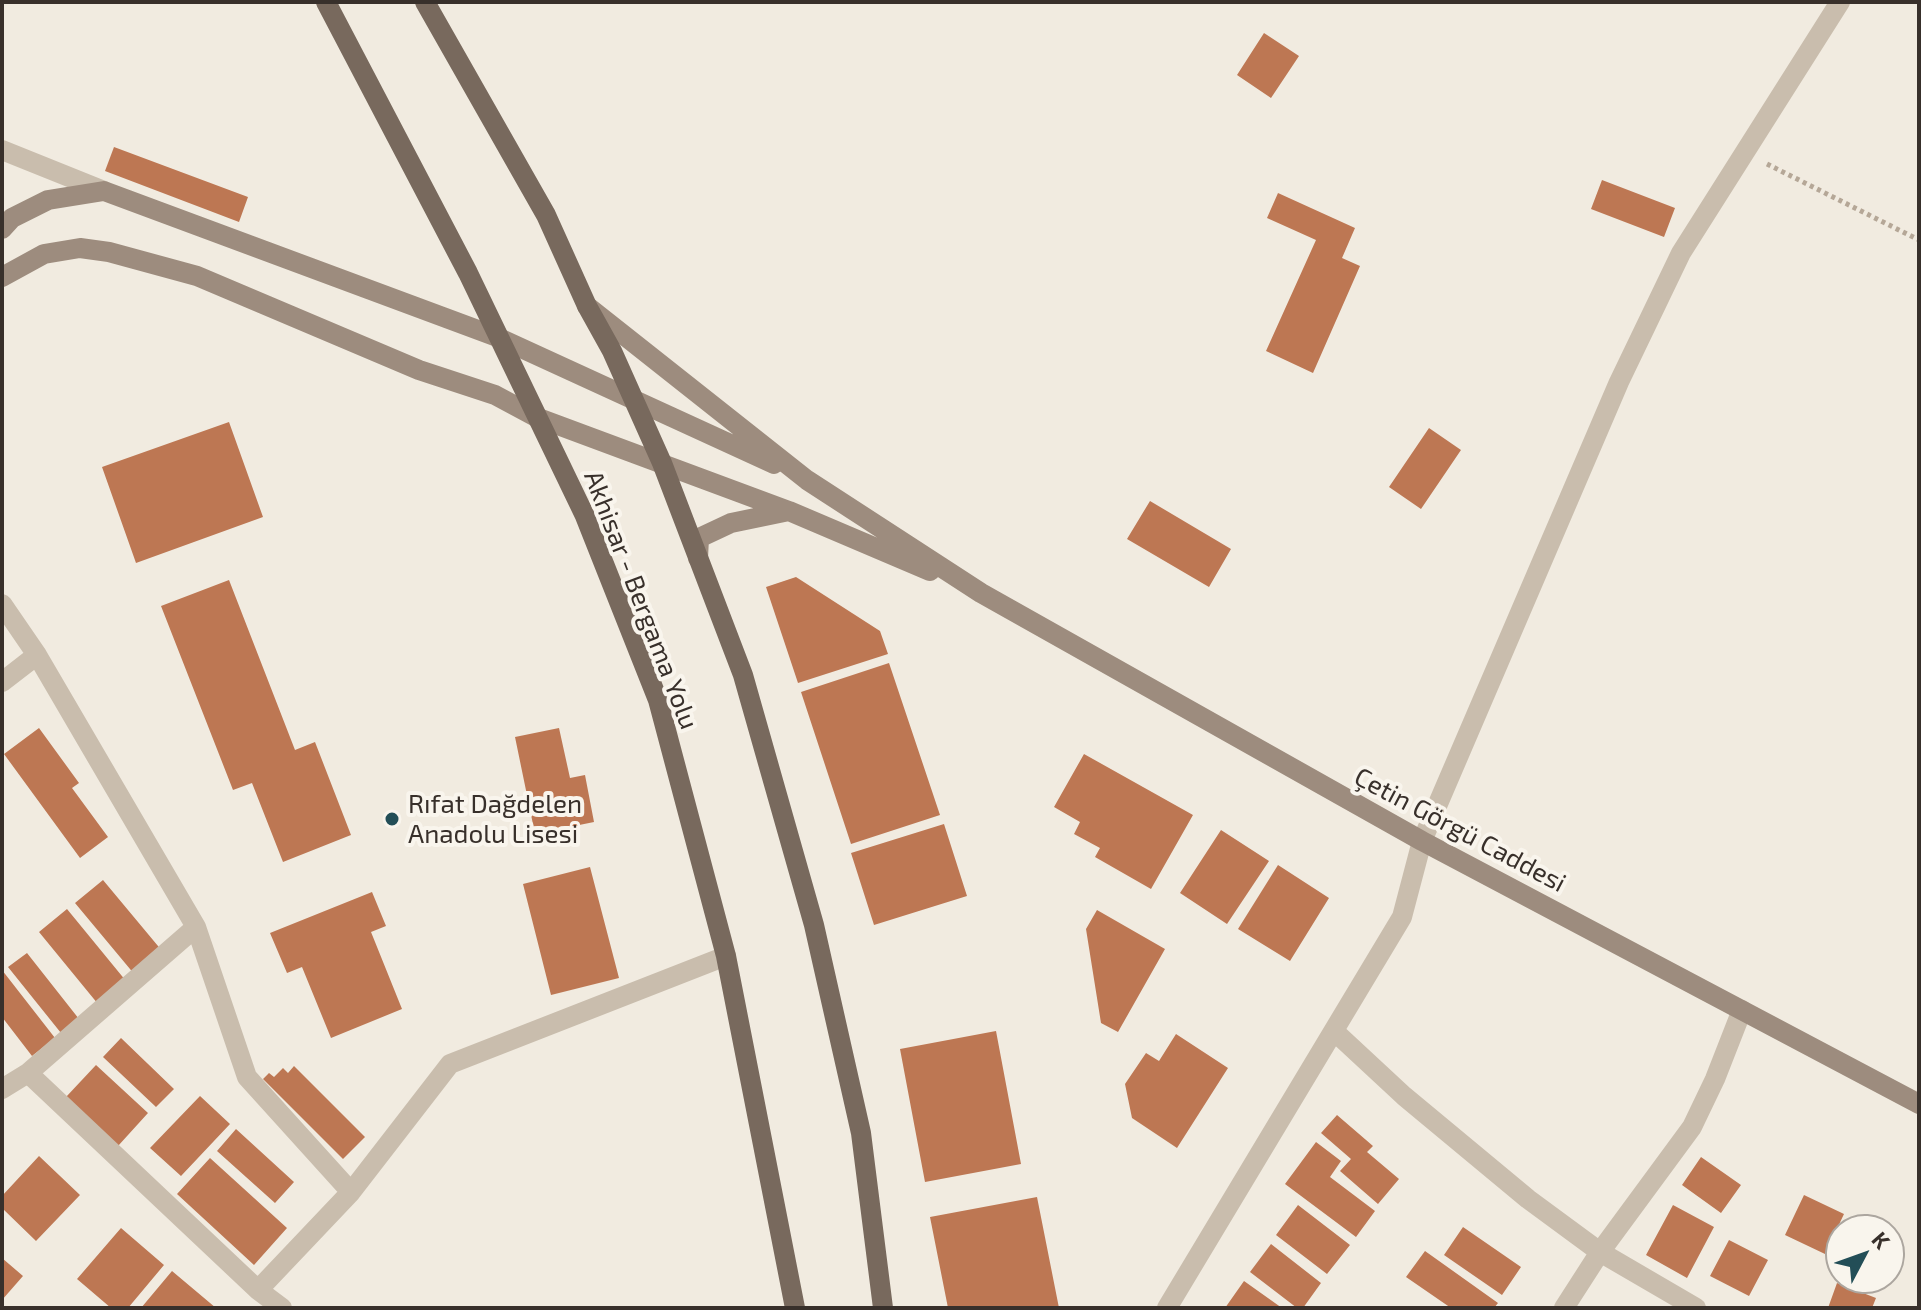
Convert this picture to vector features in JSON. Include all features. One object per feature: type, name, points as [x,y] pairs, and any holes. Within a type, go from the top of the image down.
[{"type":"main road","name":"Akhisar - Bergama Yolu","points":[[326,2],[468,273],[585,516],[658,700],[726,956],[795,1308]]},
{"type":"main road","points":[[425,2],[546,215],[587,306],[612,351],[662,463],[743,675],[814,925],[861,1133],[883,1308]]},
{"type":"main road","points":[[2,229],[12,218],[48,200],[104,191],[497,337],[807,480]]},
{"type":"main road","points":[[2,277],[44,254],[80,248],[109,252],[197,276],[419,370],[495,395],[536,417],[789,511],[981,593]]},
{"type":"main road","points":[[587,306],[807,480],[981,593]]},
{"type":"main road","points":[[698,558],[699,538],[731,523],[789,511]]},
{"type":"main road","name":"Çetin Görgü Caddesi","points":[[981,593],[1422,841],[1919,1104]]},
{"type":"street","points":[[1167,1308],[1402,917],[1422,841],[1619,382],[1681,253],[1840,2]]},
{"type":"street","points":[[2,150],[104,191]]},
{"type":"street","points":[[2,604],[37,655],[196,927],[247,1077],[351,1192]]},
{"type":"street","points":[[2,682],[37,655]]},
{"type":"street","points":[[2,1089],[28,1073],[196,927]]},
{"type":"street","points":[[258,1290],[351,1192],[450,1064],[726,956]]},
{"type":"street","points":[[1564,1308],[1600,1252],[1692,1127],[1742,1010]]},
{"type":"street","points":[[1334,1031],[1404,1096],[1528,1199],[1600,1252],[1696,1308]]},
{"type":"street","points":[[28,1073],[258,1290],[282,1308]]},
{"type":"path","points":[[1745,153],[1919,240]]},
{"type":"building","points":[[1264,33],[1299,56],[1271,98],[1237,75]]},
{"type":"building","points":[[114,147],[248,197],[239,222],[105,171]]},
{"type":"building","points":[[1602,180],[1675,208],[1664,237],[1591,209]]},
{"type":"building","points":[[1278,193],[1355,228],[1342,258],[1360,266],[1313,373],[1266,351],[1316,240],[1267,218]]},
{"type":"building","points":[[229,422],[263,517],[136,563],[102,467]]},
{"type":"building","points":[[1429,428],[1461,450],[1421,509],[1389,487]]},
{"type":"building","points":[[1150,501],[1231,549],[1209,587],[1127,539]]},
{"type":"building","points":[[796,577],[880,631],[888,654],[798,683],[766,587]]},
{"type":"building","points":[[229,580],[295,750],[315,742],[351,835],[283,862],[252,783],[233,790],[161,606]]},
{"type":"building","points":[[889,663],[940,815],[851,844],[801,692]]},
{"type":"building","points":[[39,728],[79,783],[72,788],[108,837],[80,858],[4,754]]},
{"type":"building","points":[[559,728],[570,778],[585,775],[594,822],[535,834],[515,737]]},
{"type":"building","points":[[1084,754],[1193,815],[1151,889],[1095,857],[1100,848],[1074,834],[1080,822],[1054,807]]},
{"type":"building","points":[[944,824],[967,896],[874,925],[851,853]]},
{"type":"building","points":[[1221,830],[1269,861],[1227,924],[1180,893]]},
{"type":"building","points":[[1278,865],[1329,898],[1290,961],[1238,929]]},
{"type":"building","points":[[590,867],[619,978],[551,995],[523,884]]},
{"type":"building","points":[[103,880],[163,952],[135,975],[75,903]]},
{"type":"building","points":[[372,892],[386,926],[371,932],[402,1009],[331,1038],[302,967],[287,973],[270,933]]},
{"type":"building","points":[[67,909],[126,981],[98,1004],[39,932]]},
{"type":"building","points":[[1097,910],[1165,949],[1118,1032],[1101,1023],[1086,929]]},
{"type":"building","points":[[27,953],[79,1019],[61,1033],[8,967]]},
{"type":"building","points":[[2,970],[55,1038],[32,1056],[2,1017]]},
{"type":"building","points":[[996,1031],[1021,1164],[925,1182],[900,1049]]},
{"type":"building","points":[[1176,1034],[1228,1068],[1177,1148],[1132,1118],[1125,1084],[1146,1053],[1159,1061]]},
{"type":"building","points":[[121,1038],[174,1089],[156,1107],[103,1057]]},
{"type":"building","points":[[96,1065],[148,1113],[118,1146],[66,1097]]},
{"type":"building","points":[[294,1066],[365,1137],[343,1159],[263,1079],[269,1073],[274,1077],[283,1068],[288,1073]]},
{"type":"building","points":[[200,1096],[230,1124],[181,1176],[150,1148]]},
{"type":"building","points":[[1337,1115],[1373,1146],[1367,1152],[1399,1179],[1378,1204],[1340,1171],[1351,1159],[1321,1133]]},
{"type":"building","points":[[236,1129],[294,1182],[275,1203],[217,1151]]},
{"type":"building","points":[[1316,1142],[1341,1161],[1330,1177],[1375,1211],[1356,1237],[1285,1184]]},
{"type":"building","points":[[39,1156],[80,1195],[36,1241],[2,1208],[2,1196]]},
{"type":"building","points":[[1701,1157],[1741,1185],[1721,1213],[1682,1185]]},
{"type":"building","points":[[210,1158],[287,1228],[254,1265],[177,1194]]},
{"type":"building","points":[[1804,1195],[1844,1214],[1825,1214],[1825,1254],[1785,1235]]},
{"type":"building","points":[[1037,1197],[1059,1308],[948,1308],[930,1217]]},
{"type":"building","points":[[1298,1205],[1350,1245],[1327,1274],[1276,1235]]},
{"type":"building","points":[[1673,1205],[1714,1227],[1687,1278],[1646,1255]]},
{"type":"building","points":[[1463,1227],[1521,1267],[1502,1295],[1444,1255]]},
{"type":"building","points":[[121,1228],[164,1265],[128,1308],[111,1308],[77,1279]]},
{"type":"building","points":[[1729,1240],[1768,1260],[1749,1296],[1710,1276]]},
{"type":"building","points":[[1271,1244],[1321,1283],[1303,1308],[1297,1308],[1250,1272]]},
{"type":"building","points":[[1425,1251],[1498,1303],[1494,1308],[1451,1308],[1406,1277]]},
{"type":"building","points":[[2,1258],[23,1276],[2,1300]]},
{"type":"building","points":[[172,1271],[216,1308],[141,1308]]},
{"type":"building","points":[[1244,1281],[1282,1308],[1225,1308]]},
{"type":"building","points":[[1833,1294],[1866,1294],[1876,1298],[1872,1308],[1828,1308]]},
{"type":"place","name":"Rıfat Dağdelen Anadolu Lisesi","points":[[392,819]]}]
